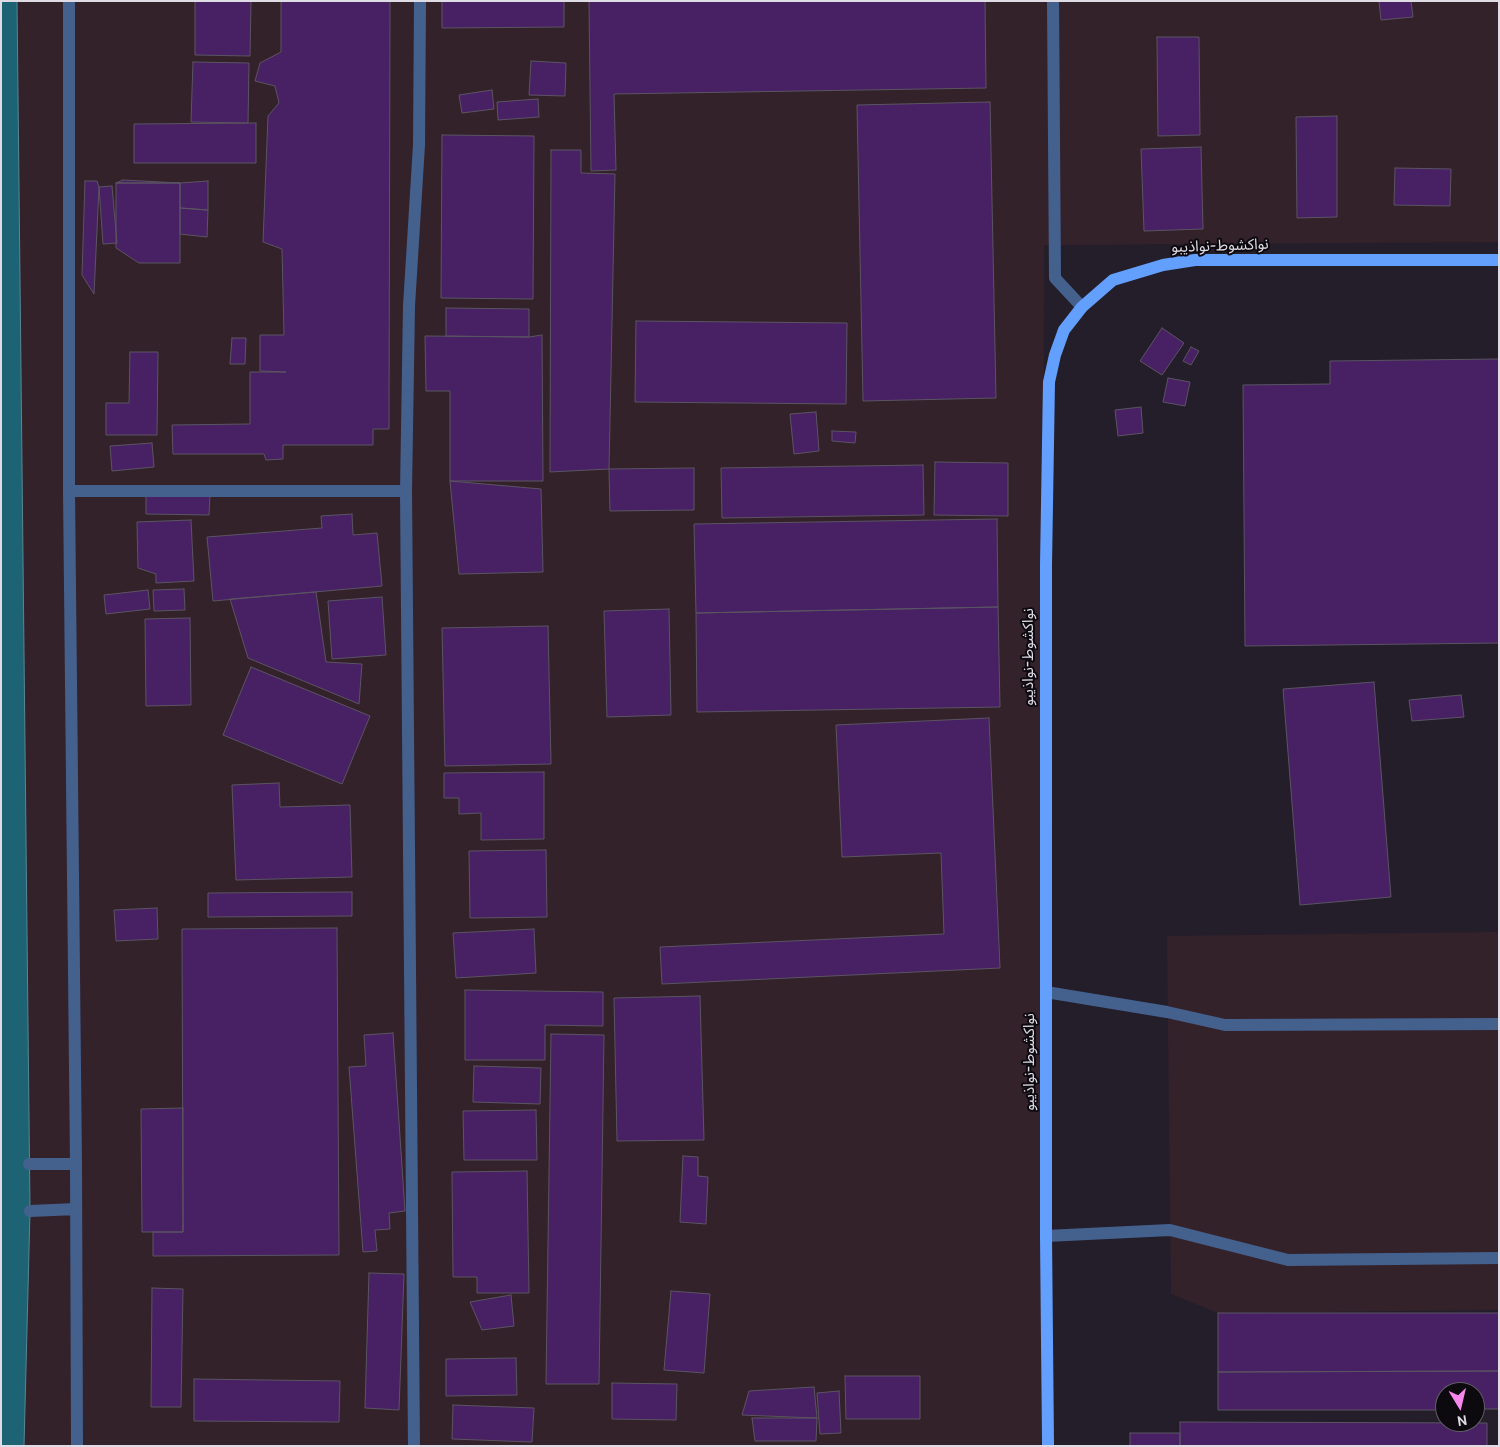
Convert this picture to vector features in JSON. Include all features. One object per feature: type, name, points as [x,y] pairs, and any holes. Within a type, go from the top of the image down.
[{"type":"main road","name":"نواكشوط-نواذيبو","points":[[1048,1446],[1046,1236],[1046,565],[1049,382],[1055,354],[1064,330],[1082,307],[1113,280],[1163,265],[1195,260],[1499,260]]},
{"type":"lane","points":[[69,1],[69,491],[77,1446]]},
{"type":"lane","points":[[414,1446],[406,491],[409,306],[419,145],[420,1]]},
{"type":"lane","points":[[1053,1],[1055,278],[1082,307]]},
{"type":"lane","points":[[69,491],[406,491]]},
{"type":"lane","points":[[1046,992],[1167,1012],[1225,1025],[1499,1024]]},
{"type":"lane","points":[[29,1164],[76,1164]]},
{"type":"lane","points":[[30,1211],[76,1209]]},
{"type":"lane","points":[[1046,1236],[1170,1230],[1288,1260],[1499,1258]]},
{"type":"shaded area","points":[[17,1],[1499,1],[1499,242],[1044,245],[1041,1446],[24,1446],[30,1211]]},
{"type":"shaded area","points":[[1499,932],[1499,1310],[1218,1313],[1171,1294],[1167,936]]},
{"type":"water","points":[[1,1],[17,1],[30,1211],[24,1446],[1,1446]]},
{"type":"building","points":[[195,1],[251,1],[250,56],[195,55]]},
{"type":"building","points":[[281,1],[390,1],[389,429],[373,429],[373,445],[283,445],[283,459],[266,460],[264,454],[173,454],[172,425],[250,424],[250,372],[286,372],[260,371],[260,335],[284,335],[282,249],[263,242],[268,116],[279,103],[275,86],[255,81],[260,63],[281,52]]},
{"type":"building","points":[[442,1],[564,1],[564,27],[442,28]]},
{"type":"building","points":[[589,1],[985,1],[986,88],[614,94],[616,170],[591,171]]},
{"type":"building","points":[[1379,1],[1411,1],[1413,17],[1381,20]]},
{"type":"building","points":[[1157,37],[1199,37],[1200,135],[1158,136]]},
{"type":"building","points":[[531,61],[566,63],[565,96],[529,95]]},
{"type":"building","points":[[193,62],[249,63],[248,123],[191,122]]},
{"type":"building","points":[[492,90],[494,109],[462,113],[459,95]]},
{"type":"building","points":[[538,99],[539,117],[498,120],[497,102]]},
{"type":"building","points":[[990,102],[996,398],[863,401],[857,105]]},
{"type":"building","points":[[1337,116],[1337,217],[1297,218],[1296,117]]},
{"type":"building","points":[[256,123],[256,163],[134,163],[134,124]]},
{"type":"building","points":[[442,135],[534,136],[533,299],[441,298]]},
{"type":"building","points":[[1201,147],[1203,229],[1144,231],[1141,149]]},
{"type":"building","points":[[551,150],[581,150],[581,173],[615,174],[609,469],[550,472]]},
{"type":"building","points":[[1395,168],[1451,169],[1450,206],[1394,205]]},
{"type":"building","points":[[123,180],[180,183],[116,183]]},
{"type":"building","points":[[85,181],[97,181],[99,187],[94,294],[82,275]]},
{"type":"building","points":[[208,181],[208,210],[180,208],[180,183]]},
{"type":"building","points":[[116,183],[180,183],[180,263],[139,263],[116,248]]},
{"type":"building","points":[[112,186],[117,243],[103,244],[99,187]]},
{"type":"building","points":[[180,208],[208,210],[207,237],[180,234]]},
{"type":"building","points":[[446,308],[529,309],[529,337],[446,336]]},
{"type":"building","points":[[636,321],[847,323],[846,404],[635,402]]},
{"type":"building","points":[[1162,328],[1184,343],[1162,375],[1140,361]]},
{"type":"building","points":[[542,335],[543,481],[450,481],[450,391],[426,391],[425,336],[529,337]]},
{"type":"building","points":[[232,338],[246,338],[245,364],[230,364]]},
{"type":"building","points":[[1191,347],[1199,351],[1191,365],[1183,361]]},
{"type":"building","points":[[130,352],[158,352],[157,435],[106,435],[106,403],[129,403]]},
{"type":"building","points":[[1499,359],[1499,643],[1245,646],[1243,385],[1330,384],[1330,361]]},
{"type":"building","points":[[1168,378],[1190,382],[1185,406],[1163,402]]},
{"type":"building","points":[[1141,407],[1143,433],[1118,436],[1115,410]]},
{"type":"building","points":[[816,412],[819,451],[794,454],[790,414]]},
{"type":"building","points":[[832,431],[856,432],[855,443],[832,441]]},
{"type":"building","points":[[152,443],[154,467],[112,471],[110,446]]},
{"type":"building","points":[[935,462],[1008,463],[1008,516],[934,515]]},
{"type":"building","points":[[923,465],[924,515],[722,518],[721,468]]},
{"type":"building","points":[[694,468],[694,510],[610,511],[609,469]]},
{"type":"building","points":[[450,481],[541,489],[543,572],[459,574]]},
{"type":"building","points":[[146,494],[210,495],[209,515],[146,514]]},
{"type":"building","points":[[352,514],[353,535],[377,533],[382,586],[213,601],[207,537],[322,528],[321,516]]},
{"type":"building","points":[[997,519],[998,607],[696,613],[694,524]]},
{"type":"building","points":[[191,520],[194,581],[156,583],[156,574],[138,568],[137,522]]},
{"type":"building","points":[[184,589],[185,610],[154,611],[153,590]]},
{"type":"building","points":[[148,590],[150,609],[106,614],[104,595]]},
{"type":"building","points":[[316,592],[326,662],[362,664],[359,704],[248,658],[230,599]]},
{"type":"building","points":[[382,597],[386,655],[332,659],[328,601]]},
{"type":"building","points":[[998,607],[1000,707],[697,712],[696,613]]},
{"type":"building","points":[[669,609],[671,715],[607,717],[604,611]]},
{"type":"building","points":[[190,618],[191,705],[146,706],[145,619]]},
{"type":"building","points":[[548,626],[551,764],[445,766],[442,628]]},
{"type":"building","points":[[251,667],[370,716],[342,784],[223,735]]},
{"type":"building","points":[[1374,682],[1391,897],[1300,905],[1283,689]]},
{"type":"building","points":[[1461,695],[1464,717],[1412,721],[1409,700]]},
{"type":"building","points":[[989,718],[1000,968],[662,984],[660,947],[944,934],[941,853],[842,857],[836,725]]},
{"type":"building","points":[[544,772],[544,839],[481,840],[481,813],[459,814],[459,798],[444,798],[444,773]]},
{"type":"building","points":[[279,783],[280,807],[350,805],[352,877],[236,880],[232,785]]},
{"type":"building","points":[[546,850],[547,917],[470,918],[469,851]]},
{"type":"building","points":[[352,892],[352,916],[208,917],[208,893]]},
{"type":"building","points":[[157,908],[158,939],[116,941],[114,910]]},
{"type":"building","points":[[337,928],[339,1255],[153,1256],[153,1232],[183,1232],[182,929]]},
{"type":"building","points":[[534,929],[536,973],[456,978],[453,933]]},
{"type":"building","points":[[465,990],[603,992],[603,1026],[545,1025],[545,1060],[465,1060]]},
{"type":"building","points":[[700,996],[704,1140],[617,1141],[614,998]]},
{"type":"building","points":[[393,1033],[405,1211],[389,1213],[390,1229],[375,1230],[377,1251],[363,1252],[349,1067],[366,1066],[364,1035]]},
{"type":"building","points":[[551,1034],[604,1035],[599,1384],[546,1384]]},
{"type":"building","points":[[474,1066],[541,1068],[540,1104],[473,1102]]},
{"type":"building","points":[[183,1108],[183,1232],[142,1232],[141,1109]]},
{"type":"building","points":[[536,1110],[537,1160],[464,1160],[463,1111]]},
{"type":"building","points":[[683,1156],[698,1157],[698,1176],[708,1177],[706,1224],[680,1222]]},
{"type":"building","points":[[527,1171],[529,1293],[477,1293],[477,1277],[453,1277],[452,1172]]},
{"type":"building","points":[[369,1273],[404,1274],[399,1410],[365,1408]]},
{"type":"building","points":[[152,1288],[183,1289],[181,1407],[151,1407]]},
{"type":"building","points":[[671,1291],[710,1294],[704,1373],[664,1370]]},
{"type":"building","points":[[511,1295],[514,1326],[482,1330],[470,1302]]},
{"type":"building","points":[[1218,1313],[1499,1313],[1499,1371],[1218,1372]]},
{"type":"building","points":[[516,1358],[517,1395],[446,1396],[446,1359]]},
{"type":"building","points":[[1499,1371],[1499,1409],[1485,1409],[1485,1382],[1435,1382],[1435,1410],[1218,1410],[1218,1372]]},
{"type":"building","points":[[845,1376],[920,1376],[920,1419],[846,1419]]},
{"type":"building","points":[[194,1379],[340,1381],[339,1422],[194,1421]]},
{"type":"building","points":[[612,1383],[677,1384],[676,1420],[612,1419]]},
{"type":"building","points":[[814,1387],[817,1418],[742,1415],[749,1391]]},
{"type":"building","points":[[839,1391],[841,1433],[820,1434],[817,1393]]},
{"type":"building","points":[[453,1405],[534,1408],[532,1442],[452,1439]]},
{"type":"building","points":[[752,1418],[817,1418],[816,1441],[755,1441]]},
{"type":"building","points":[[1180,1422],[1435,1423],[1435,1432],[1485,1432],[1485,1423],[1487,1423],[1487,1446],[1180,1446]]},
{"type":"building","points":[[1130,1433],[1180,1433],[1180,1446],[1130,1446]]}]
